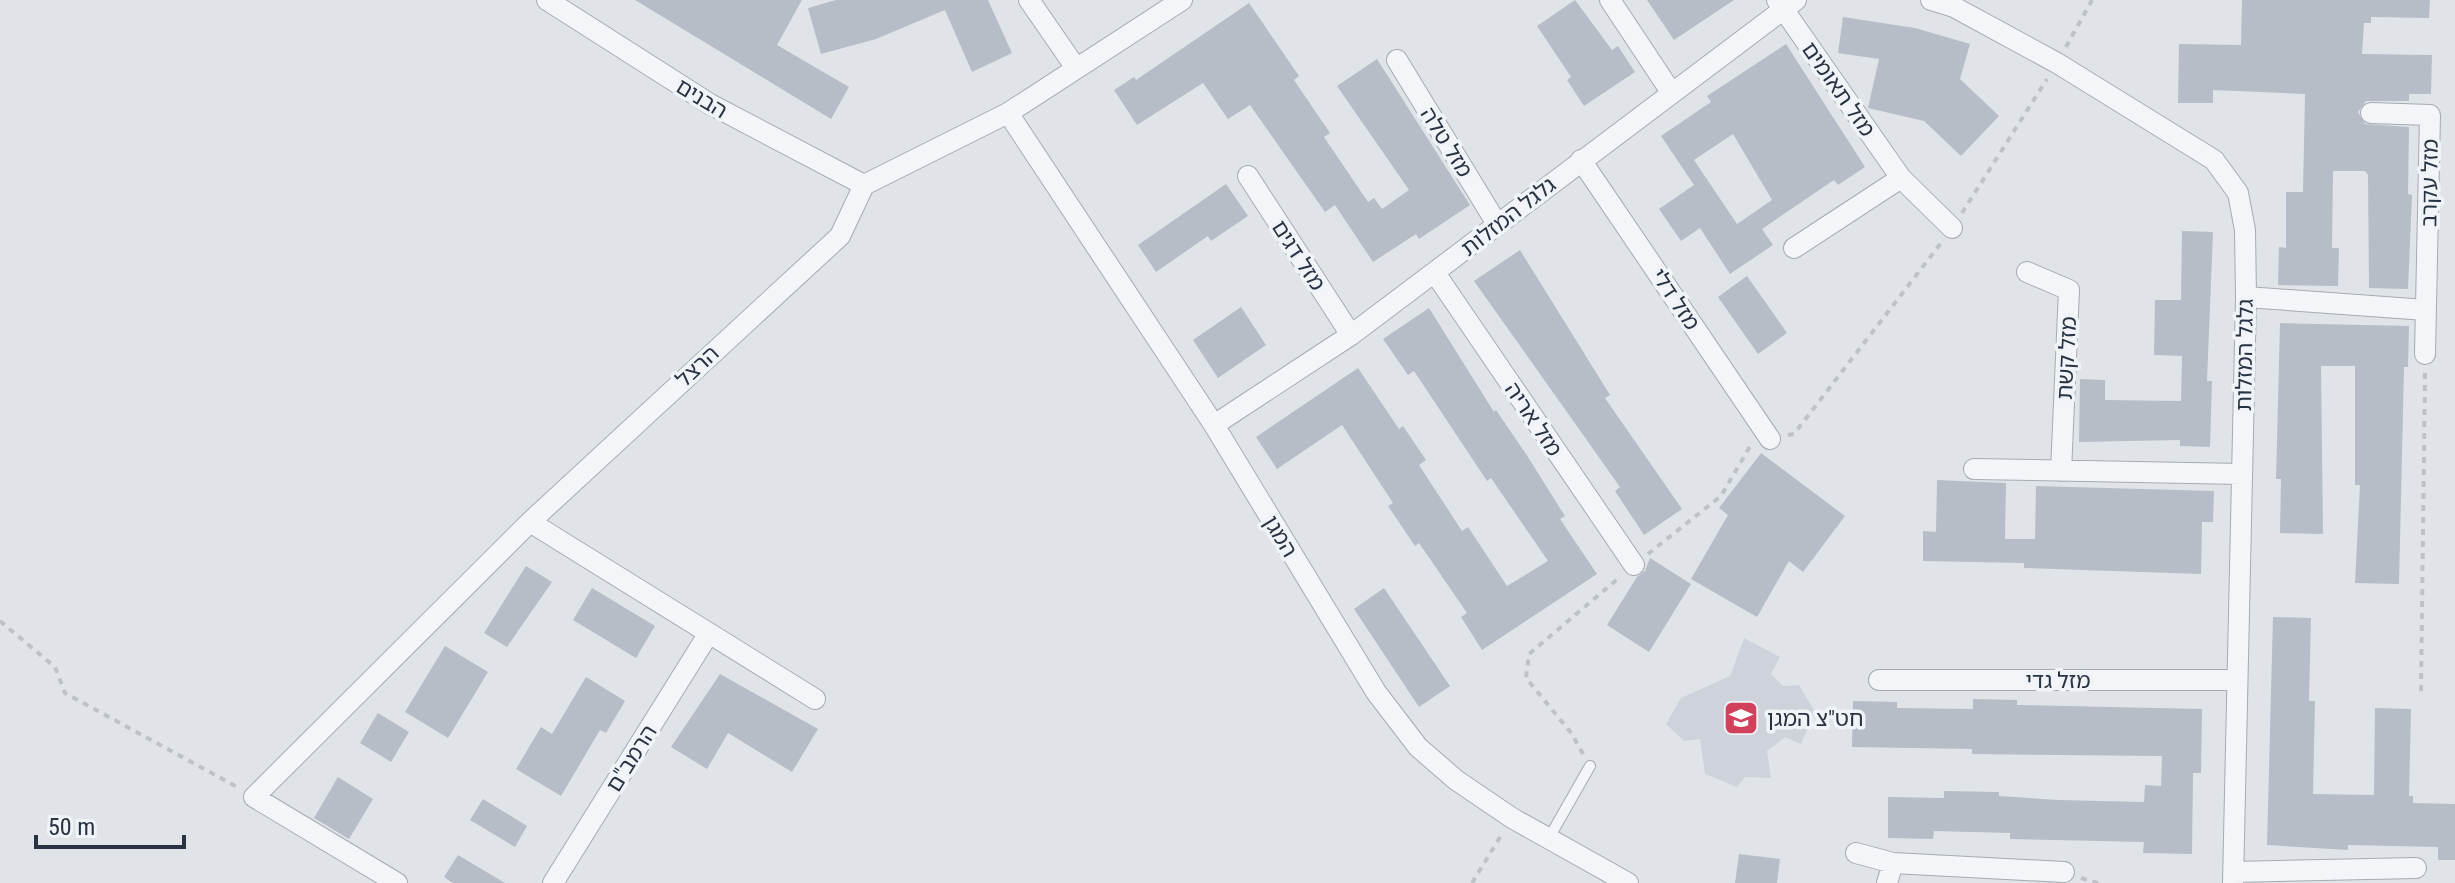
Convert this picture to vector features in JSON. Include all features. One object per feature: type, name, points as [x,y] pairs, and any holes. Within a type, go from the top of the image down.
[{"type":"street","name":"הבנים","points":[[547,0],[710,104],[864,185]]},
{"type":"street","points":[[1029,0],[1076,68]]},
{"type":"street","points":[[864,185],[1008,113],[1182,0]]},
{"type":"street","points":[[1610,0],[1671,92]]},
{"type":"street","name":"גלגל המזלות","points":[[1931,0],[1954,7],[2057,63],[2214,160],[2238,193],[2245,230],[2246,297],[2234,878]]},
{"type":"street","name":"גלגל המזלות","points":[[1214,425],[1351,335],[1435,273],[1785,3]]},
{"type":"street","name":"מזל תאומים","points":[[1785,3],[1901,178],[1952,228]]},
{"type":"street","name":"מזל טלה","points":[[1397,60],[1497,224]]},
{"type":"street","name":"המגן","points":[[1008,113],[1214,425],[1376,692],[1418,747],[1456,780],[1512,818],[1628,883]]},
{"type":"street","name":"מזל עקרב","points":[[2371,113],[2430,115],[2425,354]]},
{"type":"street","name":"מזל דלי","points":[[1581,160],[1770,439]]},
{"type":"street","name":"מזל דגים","points":[[1248,176],[1351,335]]},
{"type":"street","points":[[1794,248],[1901,178]]},
{"type":"street","name":"הרצל","points":[[254,797],[530,522],[840,236],[864,185]]},
{"type":"street","name":"מזל קשת","points":[[2027,272],[2069,290],[2061,471]]},
{"type":"street","name":"מזל אריה","points":[[1435,273],[1634,565]]},
{"type":"street","points":[[2246,297],[2426,310]]},
{"type":"street","points":[[1974,469],[2242,474]]},
{"type":"street","points":[[530,522],[815,699]]},
{"type":"street","name":"הרמב\"ם","points":[[553,883],[709,633]]},
{"type":"street","name":"מזל גדי","points":[[1879,680],[2237,680]]},
{"type":"street","points":[[254,797],[397,883]]},
{"type":"street","points":[[1856,853],[1893,863],[2064,872]]},
{"type":"street","points":[[1887,883],[1893,863]]},
{"type":"street","points":[[2234,878],[2416,868]]},
{"type":"lane","points":[[1549,838],[1590,766]]},
{"type":"path","points":[[2057,63],[2092,0]]},
{"type":"path","points":[[2421,691],[2425,354]]},
{"type":"path","points":[[0,621],[55,667],[65,693],[254,797]]},
{"type":"path","points":[[1472,883],[1512,818]]},
{"type":"shaded area","name":"חט\"צ המגן","points":[[1744,638],[1780,657],[1771,674],[1783,686],[1799,685],[1815,712],[1801,744],[1785,737],[1767,751],[1771,778],[1745,777],[1737,787],[1705,774],[1700,739],[1684,741],[1666,724],[1681,698],[1730,676]]},
{"type":"building","points":[[635,0],[802,0],[777,45],[849,87],[831,119]]},
{"type":"building","points":[[836,0],[988,0],[1012,53],[972,72],[945,10],[876,39],[821,54],[808,8]]},
{"type":"building","points":[[1575,0],[1612,50],[1618,46],[1635,72],[1584,106],[1567,80],[1571,77],[1537,26]]},
{"type":"building","points":[[1647,0],[1734,0],[1674,40]]},
{"type":"building","points":[[2242,0],[2430,0],[2429,18],[2371,17],[2371,23],[2364,23],[2362,54],[2432,55],[2431,94],[2409,94],[2409,101],[2366,101],[2358,112],[2365,124],[2409,127],[2408,194],[2412,195],[2408,289],[2369,288],[2368,175],[2365,171],[2333,171],[2332,248],[2339,248],[2338,286],[2278,285],[2279,247],[2286,248],[2286,192],[2303,192],[2305,94],[2213,90],[2213,103],[2178,103],[2179,44],[2241,45]]},
{"type":"building","points":[[1249,3],[1299,76],[1294,80],[1330,133],[1324,137],[1368,202],[1374,198],[1382,209],[1409,190],[1337,86],[1377,59],[1470,205],[1419,239],[1416,234],[1373,262],[1335,205],[1325,212],[1250,105],[1228,119],[1203,83],[1137,125],[1114,90],[1134,77],[1136,80]]},
{"type":"building","points":[[1843,17],[1915,28],[1970,44],[1960,79],[1999,116],[1961,156],[1924,121],[1868,108],[1879,59],[1838,53]]},
{"type":"building","points":[[1786,44],[1865,167],[1838,185],[1834,180],[1762,229],[1773,245],[1730,274],[1700,228],[1681,241],[1659,209],[1694,185],[1661,136],[1711,102],[1707,96]],"holes":[[[1733,134],[1772,200],[1737,224],[1694,160]]]},
{"type":"building","points":[[1226,184],[1248,216],[1211,241],[1208,236],[1156,272],[1138,245]]},
{"type":"building","points":[[2182,231],[2213,232],[2207,381],[2212,381],[2210,447],[2180,446],[2180,440],[2079,442],[2080,379],[2105,380],[2105,400],[2181,401],[2182,356],[2154,355],[2155,300],[2181,300]]},
{"type":"building","points":[[1520,250],[1610,395],[1605,398],[1682,509],[1644,535],[1615,491],[1620,487],[1474,281]]},
{"type":"building","points":[[1747,276],[1787,333],[1758,354],[1718,297]]},
{"type":"building","points":[[1241,307],[1266,345],[1218,378],[1193,340]]},
{"type":"building","points":[[1429,308],[1494,412],[1496,410],[1526,454],[1565,516],[1560,519],[1597,574],[1482,650],[1461,617],[1467,613],[1419,543],[1415,546],[1388,506],[1393,503],[1342,425],[1277,469],[1256,437],[1358,368],[1399,429],[1403,426],[1426,460],[1419,465],[1462,531],[1468,527],[1507,586],[1548,561],[1491,478],[1487,481],[1414,371],[1408,375],[1383,339]]},
{"type":"building","points":[[2280,323],[2409,326],[2408,367],[2404,367],[2399,584],[2355,583],[2360,485],[2355,485],[2355,366],[2321,366],[2323,534],[2280,533],[2281,479],[2276,479]]},
{"type":"building","points":[[1761,453],[1845,516],[1803,572],[1789,561],[1757,617],[1691,579],[1728,515],[1719,508]]},
{"type":"building","points":[[1937,480],[2006,483],[2005,539],[2035,539],[2036,486],[2214,491],[2213,522],[2202,522],[2201,574],[2024,568],[2024,563],[1923,561],[1923,531],[1936,532]]},
{"type":"building","points":[[1650,558],[1691,584],[1649,652],[1607,625],[1637,577],[1645,571]]},
{"type":"building","points":[[526,566],[552,582],[507,647],[484,633]]},
{"type":"building","points":[[592,588],[655,626],[636,658],[573,620]]},
{"type":"building","points":[[1384,588],[1450,686],[1419,707],[1354,609]]},
{"type":"building","points":[[2273,617],[2311,618],[2309,701],[2315,701],[2313,794],[2374,795],[2375,708],[2411,709],[2409,796],[2413,796],[2413,803],[2455,804],[2455,860],[2438,860],[2438,847],[2348,845],[2348,850],[2267,845]]},
{"type":"building","points":[[445,646],[488,672],[448,738],[405,712]]},
{"type":"building","points":[[720,674],[818,729],[792,772],[728,733],[707,769],[671,747]]},
{"type":"building","points":[[586,677],[625,701],[606,733],[600,730],[561,796],[516,769],[541,727],[552,734]]},
{"type":"building","points":[[1973,699],[2017,700],[2017,705],[2202,709],[2201,773],[2193,773],[2192,854],[2143,853],[2144,842],[2010,839],[2010,833],[1934,831],[1933,839],[1888,838],[1888,797],[1944,798],[1944,791],[1999,792],[1999,796],[2144,802],[2145,785],[2161,786],[2162,756],[1972,754],[1972,749],[1852,747],[1853,701],[1897,702],[1897,708],[1973,709]]},
{"type":"building","points":[[378,713],[409,732],[391,762],[360,743]]},
{"type":"building","points":[[338,777],[373,799],[349,839],[314,818]]},
{"type":"building","points":[[483,799],[527,826],[515,847],[470,820]]},
{"type":"building","points":[[1739,854],[1780,859],[1777,883],[1735,883]]},
{"type":"building","points":[[458,855],[505,883],[453,883],[444,877]]},
{"type":"place","name":"חט\"צ המגן","points":[[1741,718]]}]
